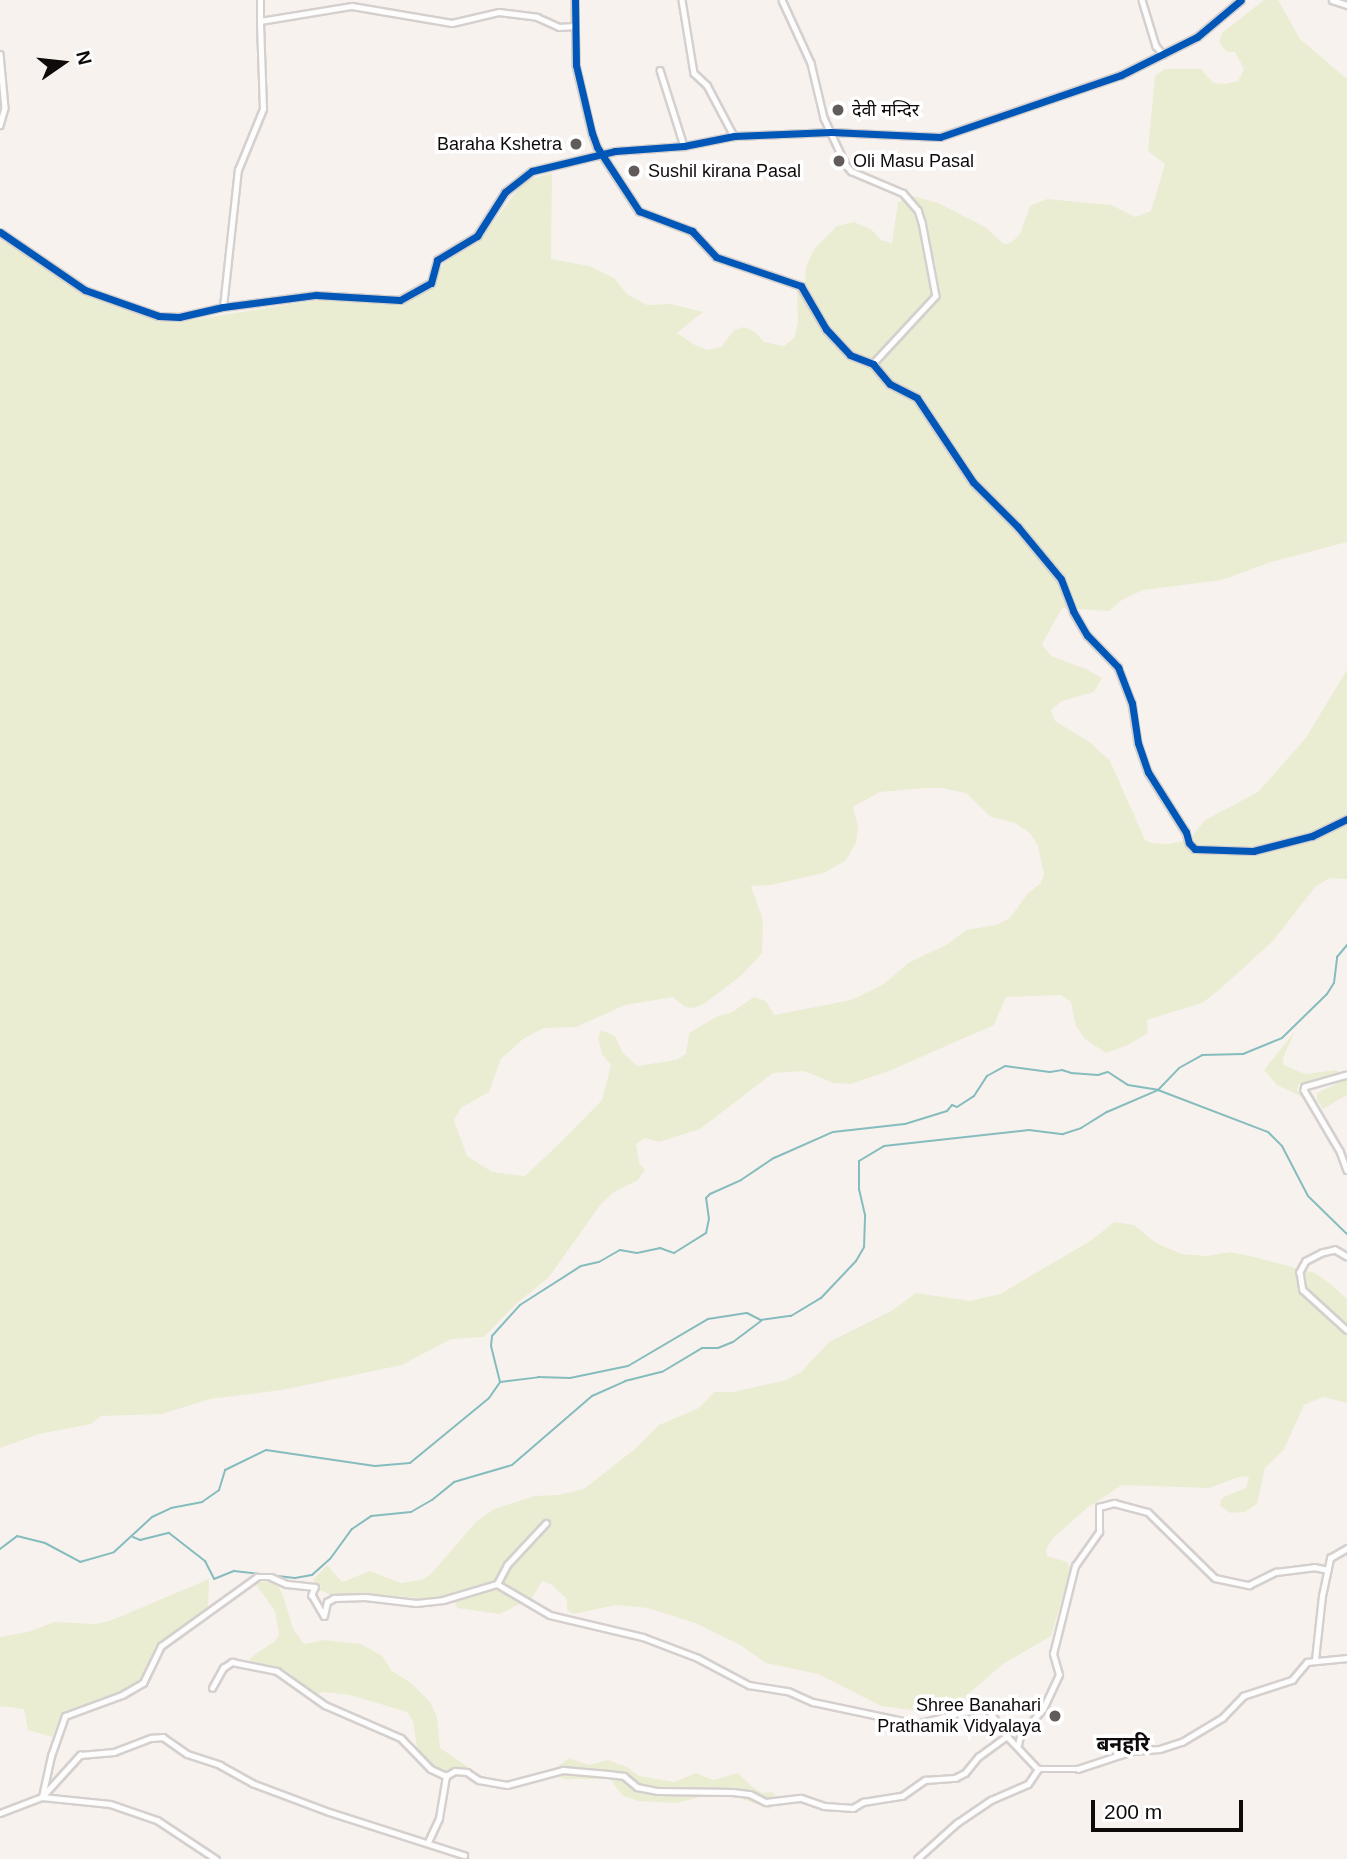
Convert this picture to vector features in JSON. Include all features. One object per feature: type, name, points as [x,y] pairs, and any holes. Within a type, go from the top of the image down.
[{"type":"street","points":[[223,307],[238,170],[263,109],[260,0]]},
{"type":"street","points":[[575,0],[576,65],[592,133],[602,154],[639,211],[692,231],[716,257],[801,286],[826,329],[850,355],[873,364],[890,384],[917,398],[973,482],[1018,527],[1060,579],[1073,611],[1087,635],[1118,667],[1132,704],[1138,743],[1148,772],[1195,849],[1253,851],[1312,836],[1347,819]]},
{"type":"street","points":[[682,0],[694,73],[707,85],[734,136]]},
{"type":"street","points":[[782,0],[811,63],[824,118],[852,170],[903,193],[918,210],[937,288],[936,296],[873,364]]},
{"type":"street","points":[[1142,0],[1156,46],[1163,54]]},
{"type":"street","points":[[0,232],[85,290],[159,316],[178,317],[223,307],[316,295],[400,300],[430,283],[437,260],[477,236],[505,192],[532,172],[602,154],[684,146],[734,136],[831,132],[940,137],[1106,82],[1197,37],[1241,0]]},
{"type":"street","points":[[1332,0],[1347,5]]},
{"type":"street","points":[[260,21],[352,6],[452,23],[499,12],[537,17],[559,27],[574,26]]},
{"type":"street","points":[[0,54],[5,108],[0,125]]},
{"type":"street","points":[[660,70],[684,146]]},
{"type":"street","points":[[1347,1075],[1304,1087],[1313,1100],[1326,1132],[1340,1151],[1347,1170]]},
{"type":"street","points":[[1347,1257],[1335,1250],[1322,1253],[1306,1261],[1300,1272],[1303,1290],[1347,1330]]},
{"type":"street","points":[[1018,1745],[1020,1736],[1047,1702],[1059,1675],[1053,1654],[1075,1566],[1099,1532],[1099,1507],[1114,1503],[1148,1512],[1215,1578],[1249,1585],[1276,1572],[1314,1567],[1328,1570]]},
{"type":"street","points":[[41,1797],[65,1716],[122,1695],[144,1683],[161,1646],[257,1577],[271,1577],[288,1584],[315,1587],[312,1595],[324,1616],[327,1602],[334,1598],[365,1597],[416,1603],[443,1600],[497,1584],[507,1565],[546,1523]]},
{"type":"street","points":[[1315,1660],[1330,1558],[1347,1548]]},
{"type":"street","points":[[497,1584],[536,1609],[643,1637],[698,1658],[749,1685],[789,1691],[813,1702],[907,1723],[933,1722],[986,1706],[1007,1736],[1038,1769]]},
{"type":"street","points":[[1038,1769],[1078,1769],[1132,1751],[1160,1749],[1182,1742],[1222,1718],[1243,1696],[1285,1684],[1302,1667],[1315,1660],[1347,1658]]},
{"type":"street","points":[[212,1688],[223,1668],[232,1662],[276,1671],[325,1705],[401,1738],[431,1769],[446,1776]]},
{"type":"street","points":[[446,1776],[456,1771],[467,1772],[479,1780],[507,1785],[563,1770],[624,1776],[637,1787],[658,1791],[733,1792],[750,1794],[766,1801],[801,1798],[824,1806],[853,1808],[863,1802],[902,1796],[925,1780],[955,1778],[965,1773],[978,1757],[1007,1736]]},
{"type":"street","points":[[0,1813],[41,1797],[80,1755],[114,1752],[151,1738],[163,1737],[187,1754],[220,1765],[252,1783],[329,1812],[464,1855]]},
{"type":"street","points":[[917,1859],[968,1814],[1028,1784],[1038,1769]]},
{"type":"street","points":[[428,1842],[439,1818],[446,1776]]},
{"type":"street","points":[[41,1797],[98,1802],[141,1813],[157,1820],[216,1859]]},
{"type":"green space","points":[[1264,0],[1278,0],[1300,39],[1347,79],[1347,542],[1271,562],[1222,580],[1143,590],[1122,600],[1109,611],[1062,608],[1042,644],[1051,656],[1102,678],[1094,692],[1062,701],[1051,710],[1055,721],[1091,743],[1110,761],[1145,840],[1169,844],[1190,839],[1205,820],[1258,792],[1305,739],[1347,670],[1347,879],[1330,878],[1316,886],[1273,941],[1219,990],[1202,1003],[1147,1020],[1148,1033],[1128,1045],[1106,1053],[1085,1039],[1076,1026],[1071,1002],[1061,995],[1006,997],[994,1025],[889,1071],[851,1084],[834,1083],[804,1071],[773,1073],[700,1129],[659,1142],[645,1138],[636,1144],[639,1163],[645,1170],[638,1180],[614,1192],[601,1204],[549,1277],[515,1305],[484,1337],[451,1339],[402,1365],[282,1390],[210,1399],[162,1414],[101,1416],[91,1424],[39,1434],[0,1448],[0,240],[32,256],[82,291],[156,320],[178,322],[324,299],[401,302],[430,288],[445,261],[478,243],[524,181],[552,173],[551,259],[589,266],[614,278],[628,295],[647,305],[671,304],[703,312],[677,333],[708,350],[721,347],[734,330],[744,327],[755,332],[764,342],[784,346],[794,338],[798,323],[797,288],[805,282],[806,267],[814,249],[837,226],[854,222],[871,229],[881,240],[892,243],[898,202],[913,196],[938,203],[985,227],[1004,244],[1011,243],[1020,234],[1030,206],[1047,199],[1111,205],[1135,217],[1151,211],[1165,164],[1148,151],[1155,76],[1165,69],[1201,69],[1213,83],[1238,81],[1244,69],[1235,52],[1227,52],[1219,42],[1222,33]],"holes":[[[942,788],[966,793],[991,817],[1015,823],[1030,833],[1038,846],[1044,874],[1041,883],[1028,893],[1010,918],[996,925],[966,930],[948,944],[908,963],[884,984],[851,1000],[774,1015],[766,1001],[754,997],[732,1012],[716,1017],[689,1033],[686,1054],[676,1060],[637,1066],[622,1052],[615,1036],[601,1030],[598,1038],[602,1054],[611,1065],[602,1100],[525,1176],[492,1172],[467,1156],[454,1120],[461,1108],[489,1092],[501,1059],[523,1039],[544,1028],[576,1027],[625,1005],[673,997],[685,1007],[694,1008],[704,1004],[742,975],[762,953],[763,920],[751,886],[771,885],[824,873],[846,860],[856,843],[858,826],[853,807],[880,792]]]},
{"type":"green space","points":[[1295,1031],[1283,1058],[1284,1065],[1305,1074],[1336,1070],[1342,1074],[1299,1084],[1297,1090],[1302,1097],[1277,1085],[1264,1070]]},
{"type":"green space","points":[[1347,1079],[1347,1095],[1323,1109],[1317,1100],[1317,1093]]},
{"type":"green space","points":[[1114,1222],[1134,1225],[1156,1243],[1182,1254],[1206,1256],[1230,1252],[1250,1256],[1315,1273],[1332,1285],[1347,1299],[1347,1403],[1323,1397],[1304,1405],[1284,1449],[1265,1468],[1257,1504],[1245,1512],[1231,1513],[1220,1506],[1221,1499],[1246,1488],[1249,1477],[1242,1476],[1209,1488],[1122,1485],[1087,1508],[1054,1537],[1046,1549],[1047,1556],[1067,1562],[1071,1569],[1051,1636],[1003,1664],[952,1708],[926,1712],[881,1706],[818,1674],[766,1663],[740,1645],[695,1623],[648,1608],[616,1605],[573,1614],[567,1610],[567,1599],[552,1585],[542,1581],[532,1598],[500,1614],[457,1608],[452,1593],[430,1599],[359,1593],[331,1595],[320,1590],[313,1580],[327,1565],[342,1582],[370,1571],[401,1583],[422,1580],[431,1574],[476,1522],[494,1509],[535,1496],[558,1495],[584,1489],[636,1448],[659,1425],[699,1408],[714,1392],[733,1392],[787,1380],[801,1372],[829,1342],[893,1310],[916,1293],[970,1301],[1000,1294],[1092,1240]]},
{"type":"green space","points":[[209,1579],[208,1607],[159,1644],[141,1681],[121,1693],[62,1714],[52,1737],[28,1730],[24,1709],[0,1706],[0,1637],[28,1632],[54,1622],[96,1624],[112,1620]]},
{"type":"green space","points":[[267,1581],[278,1586],[293,1629],[304,1644],[324,1640],[361,1644],[382,1656],[392,1671],[411,1683],[430,1702],[437,1717],[440,1748],[478,1774],[456,1770],[445,1772],[430,1766],[417,1748],[413,1721],[407,1712],[350,1695],[323,1692],[315,1695],[279,1667],[256,1667],[250,1662],[251,1657],[275,1641],[279,1635],[275,1611],[255,1583]]},
{"type":"green space","points":[[569,1758],[589,1765],[608,1760],[627,1767],[639,1776],[674,1782],[696,1773],[713,1780],[738,1773],[762,1793],[773,1792],[776,1797],[770,1809],[731,1795],[728,1790],[706,1790],[703,1796],[677,1803],[638,1801],[623,1796],[610,1779],[565,1779],[552,1775],[555,1769]]},
{"type":"waterway","points":[[500,1382],[491,1346],[492,1336],[520,1305],[581,1266],[599,1262],[620,1250],[637,1253],[660,1248],[674,1253],[706,1233],[709,1219],[706,1198],[710,1194],[741,1180],[774,1158],[833,1132],[905,1124],[947,1111],[952,1105],[957,1107],[974,1096],[987,1076],[1005,1066],[1098,1075],[1108,1072],[1128,1085],[1158,1090],[1179,1068],[1202,1055],[1243,1054],[1282,1038],[1327,994],[1334,983],[1337,957],[1347,945]]},
{"type":"waterway","points":[[0,1549],[17,1536],[45,1543],[80,1562],[114,1552],[152,1517],[171,1508],[202,1502],[219,1490],[225,1470],[266,1450],[375,1466],[410,1463],[489,1398],[500,1382],[538,1377],[570,1378],[628,1366],[708,1319],[747,1313],[761,1320],[791,1316],[821,1298],[856,1261],[864,1247],[865,1215],[859,1190],[859,1161],[884,1146],[1029,1130],[1063,1134],[1081,1128],[1107,1112],[1158,1090],[1268,1132],[1282,1146],[1308,1196],[1347,1234]]},
{"type":"waterway","points":[[133,1537],[140,1540],[169,1533],[205,1561],[214,1579],[234,1571],[295,1578],[312,1575],[330,1559],[352,1529],[371,1516],[411,1512],[432,1500],[454,1482],[512,1465],[592,1396],[625,1381],[662,1372],[702,1348],[718,1348],[733,1342],[761,1321]]},
{"type":"cycle path","points":[[575,0],[576,65],[592,133],[597,147],[639,211],[692,231],[716,257],[801,286],[826,329],[850,355],[873,364],[890,384],[917,398],[973,482],[1018,527],[1061,579],[1073,611],[1087,635],[1118,667],[1132,703],[1138,743],[1148,772],[1186,832],[1189,843],[1195,849],[1253,851],[1312,836],[1347,819]]},
{"type":"cycle path","points":[[0,232],[85,290],[159,316],[179,317],[223,307],[316,295],[400,300],[431,283],[437,260],[477,236],[505,192],[532,171],[615,151],[684,146],[734,136],[831,132],[940,137],[1121,75],[1197,37],[1241,0]]},
{"type":"place","name":"देवी मन्दिर","points":[[838,110]]},
{"type":"place","name":"Baraha Kshetra","points":[[576,144]]},
{"type":"place","name":"Oli Masu Pasal","points":[[839,161]]},
{"type":"place","name":"Sushil kirana Pasal","points":[[634,171]]},
{"type":"place","name":"Shree Banahari Prathamik Vidyalaya","points":[[1055,1716]]},
{"type":"district","name":"बनहरि","points":[[1123,1744]]}]
